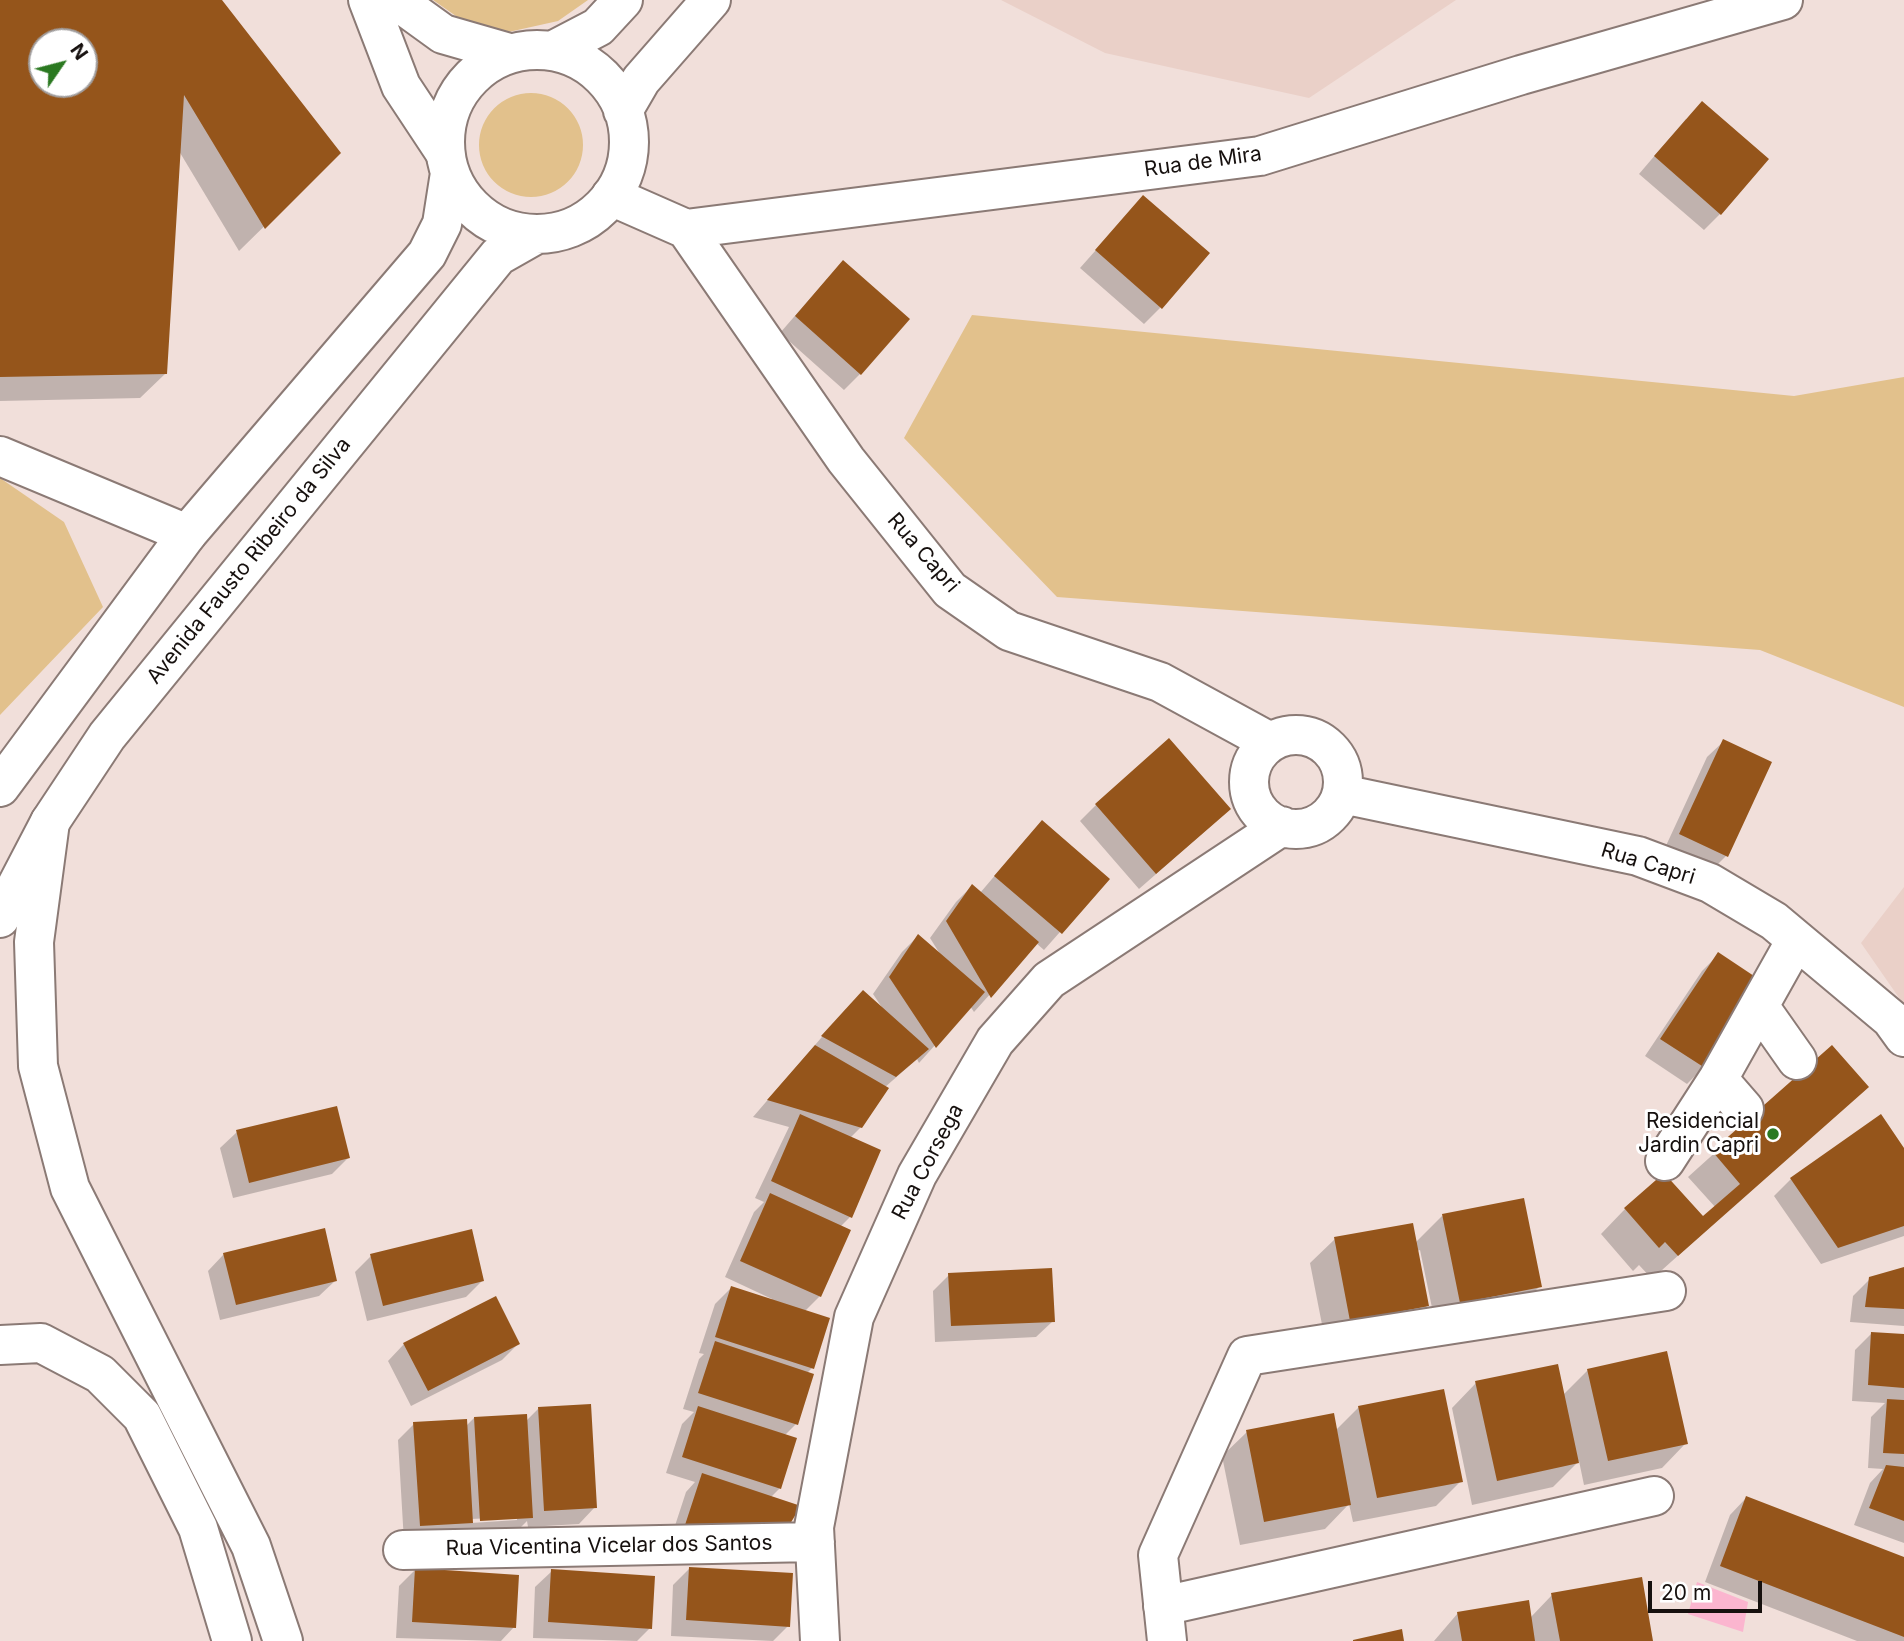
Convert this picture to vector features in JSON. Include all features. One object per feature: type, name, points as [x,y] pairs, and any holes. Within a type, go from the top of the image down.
[{"type":"main road","points":[[368,0],[401,86],[447,162]]},
{"type":"main road","points":[[396,0],[443,34],[509,53]]},
{"type":"main road","points":[[552,51],[598,27],[623,0]]},
{"type":"main road","points":[[623,111],[641,79],[711,0]]},
{"type":"main road","name":"Rua de Mira","points":[[686,229],[1259,156],[1521,75],[1783,0]]},
{"type":"main road","name":"Avenida Fausto Ribeiro da Silva","points":[[2,783],[187,534],[427,254],[442,224],[447,162],[446,125],[460,91],[486,64],[509,53],[530,49],[552,51],[575,58],[596,71],[612,89],[623,111],[629,137],[627,163],[611,197],[588,219],[563,231],[536,235],[508,230],[483,218],[463,197],[447,162]]},
{"type":"main road","points":[[611,197],[686,229]]},
{"type":"main road","name":"Rua Capri","points":[[686,229],[846,460],[950,590],[1009,631],[1160,682],[1270,742]]},
{"type":"main road","name":"Avenida Fausto Ribeiro da Silva","points":[[0,918],[50,822],[107,736],[498,256],[536,235]]},
{"type":"main road","points":[[0,456],[187,534]]},
{"type":"main road","points":[[1303,735],[1319,741],[1338,760],[1342,771],[1342,794],[1326,818],[1312,826],[1282,826],[1269,820],[1259,810],[1250,786],[1251,769],[1258,754],[1270,742],[1286,736],[1303,735]]},
{"type":"main road","name":"Rua Capri","points":[[1342,794],[1638,856],[1710,883],[1774,921],[1891,1019],[1904,1037]]},
{"type":"main road","points":[[50,822],[34,942],[38,1066],[70,1188],[251,1546],[283,1641]]},
{"type":"main road","name":"Rua Corsega","points":[[820,1641],[814,1527],[854,1317],[916,1175],[995,1041],[1049,980],[1282,826]]},
{"type":"main road","points":[[1665,1161],[1718,1079],[1797,940]]},
{"type":"main road","points":[[1759,1006],[1797,1060]]},
{"type":"main road","points":[[1718,1079],[1744,1109]]},
{"type":"main road","points":[[1654,1496],[1165,1623],[1158,1555],[1247,1356],[1666,1291]]},
{"type":"main road","points":[[0,1345],[41,1343],[100,1374],[142,1416],[198,1528],[232,1641]]},
{"type":"main road","name":"Rua Vicentina Vicelar dos Santos","points":[[403,1550],[815,1542]]},
{"type":"shaded area","points":[[433,0],[588,0],[558,21],[486,37]]},
{"type":"shaded area","points":[[1001,0],[1456,0],[1309,98],[1105,53]]},
{"type":"shaded area","points":[[531,93],[551,97],[568,108],[579,125],[583,145],[579,165],[568,182],[551,193],[531,197],[511,193],[494,182],[483,165],[479,145],[483,125],[494,108],[511,97]]},
{"type":"shaded area","points":[[972,315],[1794,396],[1904,377],[1904,707],[1760,650],[1057,597],[904,438]]},
{"type":"shaded area","points":[[0,478],[64,522],[103,607],[0,715]]},
{"type":"shaded area","points":[[1904,887],[1904,1005],[1861,943]]},
{"type":"shaded area","points":[[1697,1582],[1748,1602],[1743,1632],[1688,1614]]},
{"type":"building","points":[[0,0],[222,0],[341,153],[265,229],[184,95],[167,374],[0,377]]},
{"type":"building","points":[[1702,101],[1769,159],[1721,215],[1654,156]]},
{"type":"building","points":[[1143,195],[1210,253],[1162,309],[1095,250]]},
{"type":"building","points":[[843,260],[910,319],[861,375],[795,316]]},
{"type":"building","points":[[1169,738],[1231,809],[1156,874],[1095,804]]},
{"type":"building","points":[[1723,739],[1772,762],[1728,857],[1679,834]]},
{"type":"building","points":[[1042,820],[1110,879],[1062,934],[994,876]]},
{"type":"building","points":[[972,884],[1039,942],[991,998],[946,921]]},
{"type":"building","points":[[918,934],[985,992],[936,1048],[889,977]]},
{"type":"building","points":[[1718,952],[1763,982],[1705,1068],[1660,1039]]},
{"type":"building","points":[[863,990],[929,1049],[896,1077],[821,1036]]},
{"type":"building","points":[[815,1045],[889,1088],[862,1128],[767,1100]]},
{"type":"building","name":"Residencial Jardin Capri","points":[[1832,1045],[1869,1087],[1678,1256],[1665,1242],[1659,1248],[1624,1208],[1664,1173],[1703,1216],[1740,1184],[1712,1151]]},
{"type":"building","points":[[337,1106],[350,1158],[249,1183],[236,1130]]},
{"type":"building","points":[[800,1114],[881,1150],[852,1218],[771,1181]]},
{"type":"building","points":[[1881,1114],[1904,1148],[1904,1226],[1838,1248],[1790,1178]]},
{"type":"building","points":[[770,1193],[851,1230],[821,1297],[740,1261]]},
{"type":"building","points":[[1524,1198],[1542,1287],[1460,1303],[1442,1214]]},
{"type":"building","points":[[1413,1223],[1429,1306],[1350,1321],[1334,1237]]},
{"type":"building","points":[[325,1228],[337,1281],[236,1305],[223,1253]]},
{"type":"building","points":[[472,1229],[484,1281],[383,1306],[370,1254]]},
{"type":"building","points":[[1904,1267],[1904,1309],[1865,1307],[1869,1277]]},
{"type":"building","points":[[1052,1268],[1055,1322],[951,1326],[948,1273]]},
{"type":"building","points":[[731,1286],[830,1318],[814,1369],[715,1337]]},
{"type":"building","points":[[496,1296],[520,1344],[428,1391],[403,1343]]},
{"type":"building","points":[[1871,1332],[1904,1334],[1904,1388],[1868,1385]]},
{"type":"building","points":[[715,1341],[814,1374],[798,1425],[698,1393]]},
{"type":"building","points":[[1667,1351],[1688,1444],[1608,1461],[1587,1369]]},
{"type":"building","points":[[1558,1364],[1579,1463],[1497,1481],[1475,1381]]},
{"type":"building","points":[[1444,1389],[1463,1482],[1377,1498],[1358,1406]]},
{"type":"building","points":[[1887,1399],[1904,1400],[1904,1454],[1883,1453]]},
{"type":"building","points":[[591,1404],[597,1508],[544,1511],[538,1407]]},
{"type":"building","points":[[698,1406],[797,1438],[781,1489],[682,1457]]},
{"type":"building","points":[[1334,1413],[1351,1505],[1264,1522],[1246,1430]]},
{"type":"building","points":[[527,1414],[533,1518],[480,1521],[474,1417]]},
{"type":"building","points":[[467,1419],[473,1523],[420,1526],[413,1422]]},
{"type":"building","points":[[1886,1465],[1904,1467],[1904,1521],[1869,1508]]},
{"type":"building","points":[[702,1473],[801,1506],[785,1532],[685,1525]]},
{"type":"building","points":[[1746,1496],[1904,1557],[1904,1637],[1720,1566]]},
{"type":"building","points":[[689,1567],[793,1573],[790,1627],[686,1620]]},
{"type":"building","points":[[415,1568],[519,1575],[516,1628],[412,1622]]},
{"type":"building","points":[[551,1569],[655,1576],[652,1629],[548,1622]]},
{"type":"building","points":[[1642,1577],[1653,1641],[1560,1641],[1551,1593]]},
{"type":"building","points":[[1529,1600],[1535,1641],[1462,1641],[1457,1612]]},
{"type":"building","points":[[1402,1629],[1404,1641],[1353,1641],[1353,1640]]},
{"type":"place","name":"Residencial Jardin Capri","points":[[1773,1134]]}]
